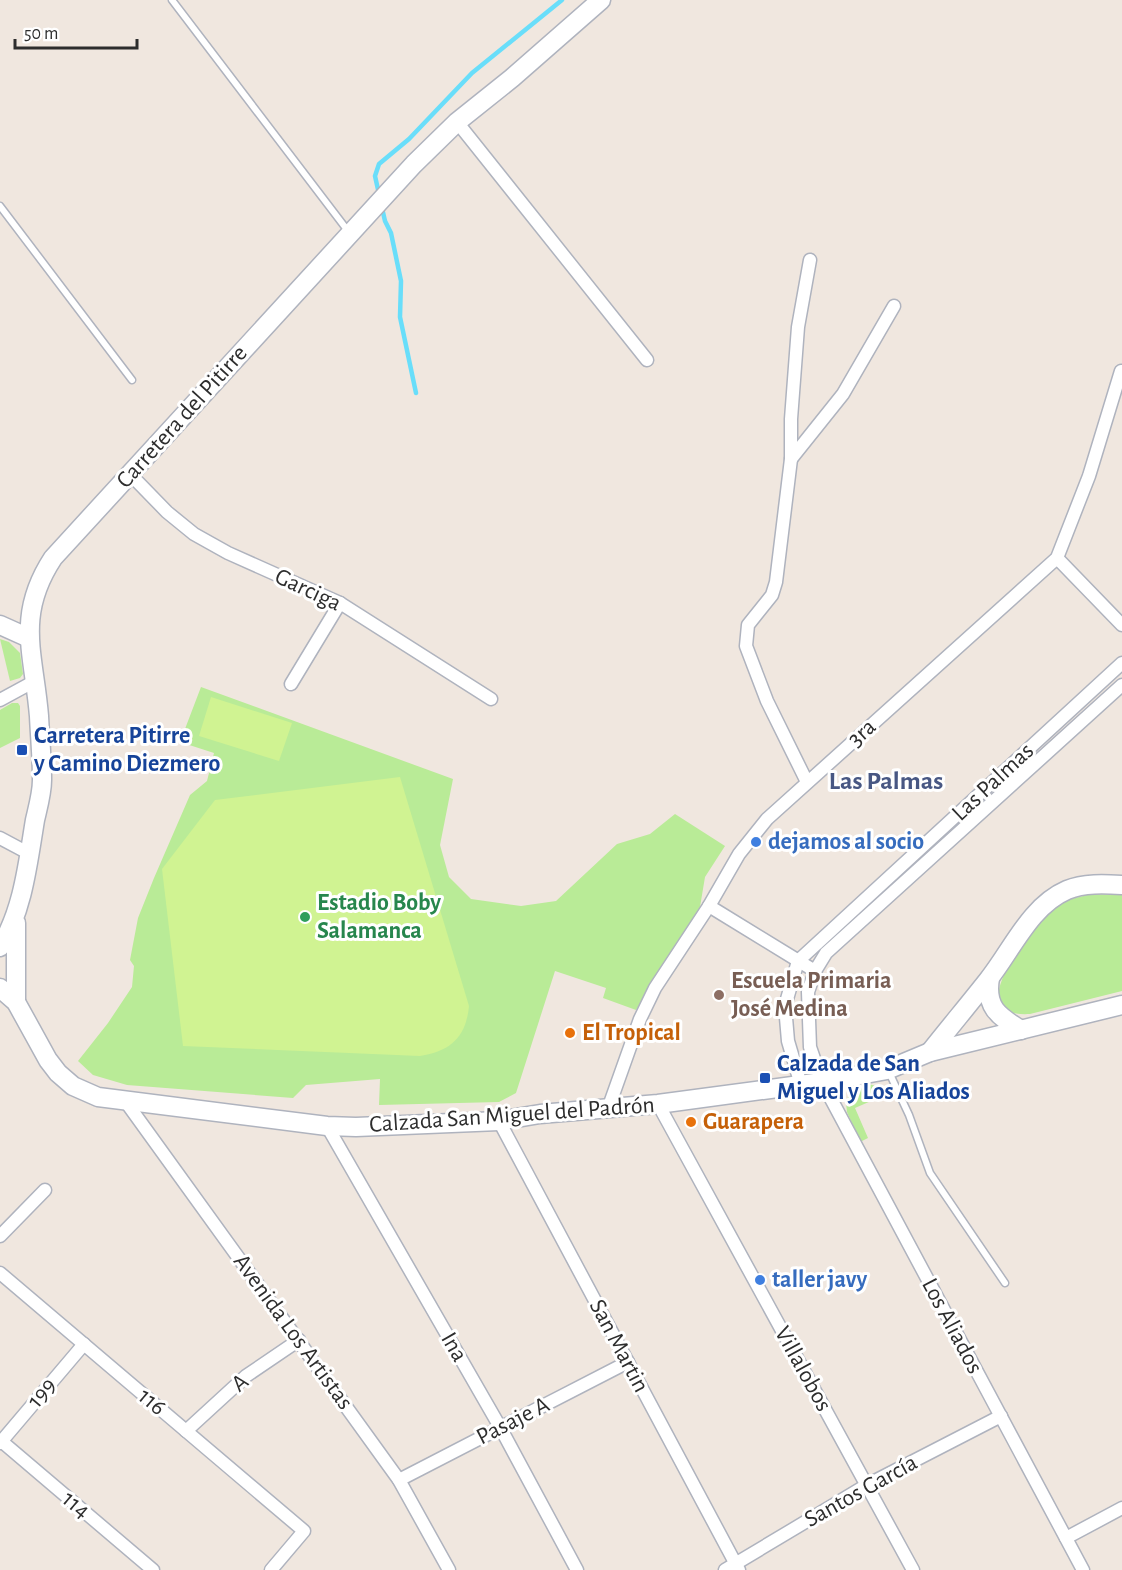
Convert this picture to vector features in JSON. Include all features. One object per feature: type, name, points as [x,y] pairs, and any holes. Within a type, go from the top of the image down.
[{"type":"main road","name":"Carretera del Pitirre","points":[[0,947],[18,905],[30,854],[42,781],[35,681],[29,638],[33,598],[42,575],[53,558],[236,356],[457,122],[512,78],[601,0]]},
{"type":"main road","points":[[0,625],[29,638]]},
{"type":"main road","name":"Calzada San Miguel del Padrón","points":[[930,1052],[990,978],[1032,917],[1049,902],[1067,890],[1089,885],[1122,885]]},
{"type":"main road","points":[[12,1006],[18,905]]},
{"type":"main road","points":[[990,978],[988,992],[991,1004],[1005,1020],[1021,1030]]},
{"type":"main road","name":"Calzada San Miguel del Padrón","points":[[0,988],[48,1060],[73,1086],[98,1097],[327,1126],[356,1127],[499,1121],[540,1114],[658,1104],[822,1082],[887,1070],[930,1052],[1122,1005]]},
{"type":"street","points":[[457,122],[647,360]]},
{"type":"street","points":[[807,782],[767,701],[746,646],[748,625],[772,595],[776,582],[791,459],[791,419],[798,327],[810,260]]},
{"type":"street","points":[[791,459],[843,394],[894,306]]},
{"type":"street","name":"3ra","points":[[608,1109],[640,1019],[656,988],[709,906],[739,854],[767,819],[1057,558],[1089,476],[1121,371]]},
{"type":"street","name":"Garciga","points":[[130,474],[166,512],[194,534],[228,553],[340,603],[491,699]]},
{"type":"street","points":[[1057,558],[1122,624]]},
{"type":"street","points":[[291,684],[340,603]]},
{"type":"street","name":"Las Palmas","points":[[798,961],[1122,663]]},
{"type":"street","points":[[0,700],[35,681]]},
{"type":"street","name":"Las Palmas","points":[[822,1082],[810,1047],[808,992],[814,971],[826,952],[1122,685]]},
{"type":"street","points":[[0,838],[30,854]]},
{"type":"street","points":[[709,906],[814,971]]},
{"type":"street","points":[[798,961],[785,1006],[788,1041],[801,1085]]},
{"type":"street","name":"Los Aliados","points":[[822,1082],[1083,1570]]},
{"type":"street","name":"Avenida Los Artistas","points":[[126,1101],[399,1480],[449,1570]]},
{"type":"street","name":"Villalobos","points":[[658,1104],[913,1570]]},
{"type":"street","name":"San Martin","points":[[499,1121],[628,1362],[733,1568]]},
{"type":"street","name":"Ina","points":[[327,1126],[500,1427],[577,1570]]},
{"type":"street","points":[[0,1236],[45,1190]]},
{"type":"street","name":"116","points":[[0,1273],[304,1531],[272,1570]]},
{"type":"street","name":"A","points":[[186,1431],[246,1376],[299,1340]]},
{"type":"street","name":"199","points":[[0,1442],[84,1344]]},
{"type":"street","name":"Pasaje A","points":[[399,1480],[628,1362]]},
{"type":"street","name":"Santos García","points":[[733,1568],[867,1485],[1000,1416]]},
{"type":"street","name":"114","points":[[0,1442],[153,1570]]},
{"type":"street","points":[[1066,1538],[1122,1508]]},
{"type":"lane","points":[[172,0],[350,234]]},
{"type":"lane","points":[[0,206],[132,380]]},
{"type":"lane","points":[[887,1070],[909,1115],[930,1173],[1005,1283]]},
{"type":"green space","points":[[0,639],[9,642],[20,653],[23,674],[20,678],[10,681]]},
{"type":"green space","points":[[201,687],[453,779],[440,845],[449,877],[471,899],[521,906],[556,901],[617,844],[650,834],[675,814],[725,846],[705,877],[700,907],[636,1010],[603,998],[606,988],[555,971],[516,1093],[499,1102],[379,1105],[380,1079],[306,1085],[293,1098],[127,1085],[93,1075],[78,1061],[108,1023],[132,987],[134,966],[130,960],[138,918],[190,795],[207,781],[214,753],[180,742]]},
{"type":"green space","points":[[211,697],[292,723],[279,761],[199,736]]},
{"type":"green space","points":[[12,703],[18,703],[20,706],[20,738],[0,748],[0,710]]},
{"type":"green space","name":"Estadio Boby Salamanca","points":[[400,777],[469,1006],[464,1026],[455,1041],[431,1054],[420,1056],[183,1046],[162,869],[215,800]]},
{"type":"green space","points":[[1090,894],[1122,895],[1122,991],[1030,1014],[1014,1013],[1004,1009],[999,1002],[1001,982],[1012,960],[1032,931],[1047,913],[1059,904]]},
{"type":"green space","points":[[869,1084],[879,1087],[887,1094],[855,1108],[868,1138],[860,1142],[847,1112],[846,1103],[849,1094]]},
{"type":"waterway","points":[[379,194],[375,176],[379,164],[409,139],[472,73],[562,0]]},
{"type":"waterway","points":[[382,208],[391,233],[401,281],[400,317],[416,393]]},
{"type":"place","name":"Carretera Pitirre y Camino Diezmero","points":[[22,750]]},
{"type":"place","name":"dejamos al socio","points":[[756,842]]},
{"type":"place","name":"Estadio Boby Salamanca","points":[[305,917]]},
{"type":"place","name":"Escuela Primaria José Medina","points":[[719,995]]},
{"type":"place","name":"El Tropical","points":[[570,1033]]},
{"type":"place","name":"Calzada de San Miguel y Los Aliados","points":[[765,1078]]},
{"type":"place","name":"Guarapera","points":[[691,1122]]},
{"type":"place","name":"taller javy","points":[[760,1280]]},
{"type":"district","name":"Las Palmas","points":[[886,781]]}]
